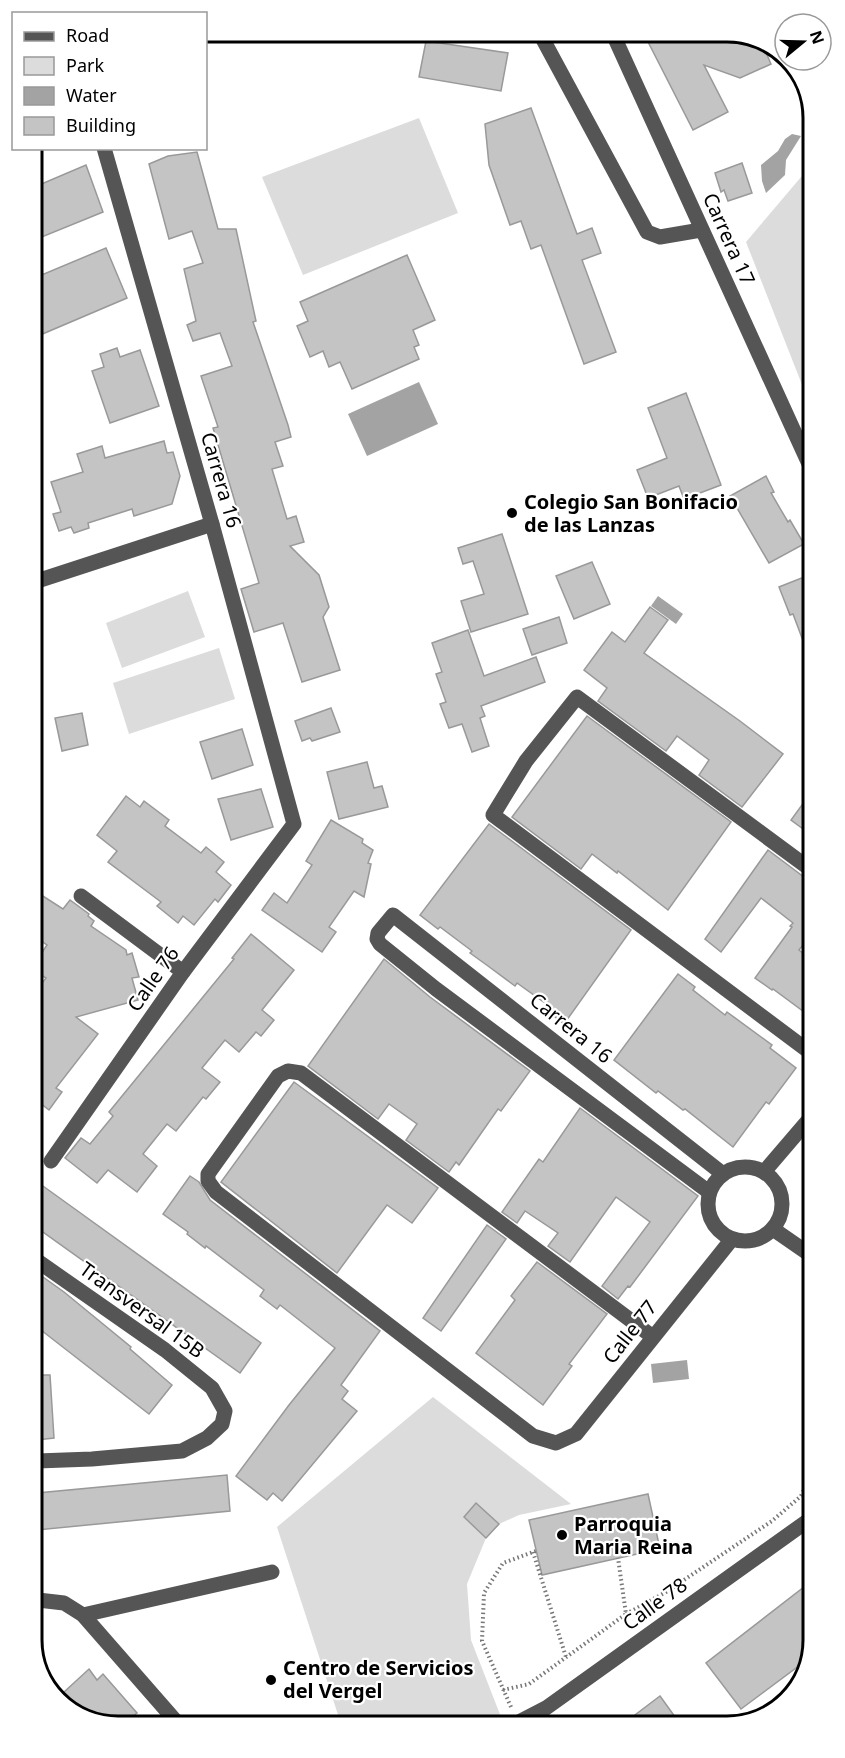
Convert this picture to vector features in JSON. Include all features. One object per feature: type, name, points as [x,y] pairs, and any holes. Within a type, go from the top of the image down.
[{"type":"street","points":[[544,42],[647,232],[660,237],[701,230]]},
{"type":"street","name":"Carrera 17","points":[[616,42],[803,451]]},
{"type":"street","name":"Carrera 16","points":[[105,150],[212,524],[294,824]]},
{"type":"street","points":[[42,579],[212,524]]},
{"type":"street","points":[[803,863],[577,697],[526,761],[493,815],[803,1047]]},
{"type":"street","name":"Calle 76","points":[[51,1161],[183,972],[294,824]]},
{"type":"street","points":[[81,896],[183,972]]},
{"type":"street","name":"Carrera 16","points":[[594,1105],[436,989],[380,944],[377,939],[378,933],[393,915],[723,1174]]},
{"type":"street","name":"Calle 77","points":[[653,1337],[301,1073],[288,1071],[278,1076],[208,1174],[210,1187],[533,1436],[556,1443],[576,1434],[732,1239]]},
{"type":"street","points":[[608,1085],[594,1105],[709,1192]]},
{"type":"street","points":[[764,1172],[803,1126]]},
{"type":"street","points":[[743,1166],[754,1167],[764,1172],[773,1179],[782,1198],[782,1209],[773,1229],[754,1240],[732,1239],[714,1225],[709,1215],[707,1203],[709,1192],[723,1174],[743,1166]]},
{"type":"street","points":[[773,1229],[803,1250]]},
{"type":"street","name":"Transversal 15B","points":[[42,1264],[165,1350],[212,1388],[225,1411],[222,1424],[207,1438],[182,1451],[42,1461]]},
{"type":"street","name":"Calle 78","points":[[531,1716],[546,1708],[803,1522]]},
{"type":"street","points":[[83,1615],[272,1572]]},
{"type":"street","points":[[42,1600],[64,1603],[83,1615],[171,1716]]},
{"type":"path","points":[[503,1690],[529,1684],[626,1614],[666,1592],[772,1521],[803,1492]]},
{"type":"path","points":[[510,1705],[482,1641],[484,1593],[503,1563],[534,1552],[567,1657]]},
{"type":"path","points":[[618,1558],[626,1614]]},
{"type":"green space","points":[[419,118],[458,213],[303,275],[262,177]]},
{"type":"green space","points":[[803,175],[803,387],[746,242]]},
{"type":"green space","points":[[188,591],[205,637],[122,668],[106,623]]},
{"type":"green space","points":[[219,648],[235,699],[129,734],[113,683]]},
{"type":"green space","points":[[433,1397],[571,1504],[519,1515],[499,1524],[476,1504],[464,1517],[486,1538],[467,1584],[471,1640],[501,1716],[338,1716],[277,1527]]},
{"type":"water","points":[[792,134],[801,136],[786,160],[785,175],[766,193],[762,181],[761,165],[778,151],[785,139]]},
{"type":"water","points":[[419,382],[438,424],[367,456],[348,414]]},
{"type":"water","points":[[658,596],[683,614],[676,624],[651,606]]},
{"type":"water","points":[[687,1360],[689,1379],[653,1383],[651,1364]]},
{"type":"building","points":[[426,42],[508,53],[501,91],[419,77]]},
{"type":"building","points":[[648,42],[732,42],[742,43],[766,53],[771,64],[740,78],[704,65],[728,112],[693,130]]},
{"type":"building","points":[[531,108],[577,234],[592,228],[601,253],[582,260],[616,352],[584,364],[541,245],[531,249],[521,221],[510,225],[489,165],[485,124]]},
{"type":"building","points":[[197,152],[218,229],[236,229],[256,321],[253,322],[291,437],[275,442],[283,466],[272,469],[287,519],[296,516],[304,542],[290,546],[319,575],[329,607],[323,617],[340,670],[302,682],[283,623],[254,632],[241,589],[259,583],[213,428],[218,427],[201,376],[232,366],[220,333],[193,341],[187,325],[196,321],[184,269],[203,263],[192,231],[169,239],[149,164],[168,156]]},
{"type":"building","points":[[742,163],[752,193],[728,201],[724,190],[721,192],[715,173]]},
{"type":"building","points":[[86,165],[103,212],[42,237],[42,184]]},
{"type":"building","points":[[106,248],[127,298],[42,334],[42,275]]},
{"type":"building","points":[[407,255],[435,320],[413,330],[419,345],[414,347],[419,359],[352,389],[340,362],[329,367],[323,351],[310,357],[297,326],[308,321],[300,302]]},
{"type":"building","points":[[117,348],[120,357],[140,350],[159,406],[110,423],[92,371],[104,367],[100,354]]},
{"type":"building","points":[[686,393],[721,485],[684,499],[679,486],[648,498],[637,470],[667,458],[648,408]]},
{"type":"building","points":[[164,441],[167,453],[173,452],[180,476],[172,504],[134,516],[132,509],[88,523],[89,528],[74,533],[71,527],[59,531],[53,514],[61,512],[51,482],[83,472],[77,454],[102,446],[105,458]]},
{"type":"building","points":[[766,476],[774,492],[771,493],[788,522],[790,520],[803,545],[769,563],[730,496]]},
{"type":"building","points":[[502,534],[528,614],[471,632],[461,601],[484,594],[473,561],[463,564],[458,548]]},
{"type":"building","points":[[592,562],[610,604],[574,619],[556,576]]},
{"type":"building","points":[[803,577],[803,641],[793,614],[790,615],[779,587]]},
{"type":"building","points":[[650,607],[668,620],[644,653],[783,754],[742,807],[699,775],[709,760],[677,736],[666,751],[598,701],[607,688],[584,670],[612,632],[625,642]]},
{"type":"building","points":[[559,617],[567,643],[532,655],[523,629]]},
{"type":"building","points":[[468,630],[484,676],[536,657],[545,682],[481,706],[485,716],[480,718],[489,746],[472,752],[462,724],[449,728],[440,704],[446,702],[436,674],[442,672],[432,643]]},
{"type":"building","points":[[331,708],[340,732],[312,741],[310,738],[302,741],[295,721]]},
{"type":"building","points":[[82,713],[88,745],[62,751],[55,718]]},
{"type":"building","points":[[587,716],[731,822],[668,910],[592,854],[581,869],[512,817]]},
{"type":"building","points":[[242,729],[253,765],[212,779],[200,742]]},
{"type":"building","points":[[367,762],[374,788],[382,786],[388,807],[339,819],[327,772]]},
{"type":"building","points":[[261,789],[273,827],[231,840],[218,799]]},
{"type":"building","points":[[126,796],[140,807],[144,801],[169,820],[165,826],[201,853],[206,847],[224,862],[216,872],[231,885],[218,902],[215,899],[194,925],[183,916],[178,923],[157,906],[161,902],[108,862],[117,851],[97,835]]},
{"type":"building","points":[[803,804],[803,829],[791,820]]},
{"type":"building","points":[[331,820],[363,839],[362,843],[373,850],[368,863],[371,864],[364,897],[354,891],[329,927],[336,932],[322,952],[262,910],[274,893],[287,903],[312,865],[306,861]]},
{"type":"building","points":[[489,824],[631,930],[564,1024],[546,1010],[549,1006],[517,983],[515,986],[470,953],[472,951],[440,927],[438,929],[420,915]]},
{"type":"building","points":[[768,850],[803,876],[803,945],[799,950],[803,953],[803,1011],[755,978],[793,923],[761,898],[721,952],[705,939]]},
{"type":"building","points":[[42,896],[63,909],[70,900],[89,914],[88,916],[94,921],[91,926],[126,950],[127,955],[132,953],[139,977],[132,978],[138,1000],[76,1017],[98,1034],[56,1088],[62,1092],[49,1110],[42,1105],[42,983],[46,978],[42,975],[42,952],[47,945],[42,942]]},
{"type":"building","points":[[251,934],[294,970],[262,1010],[274,1020],[261,1036],[256,1032],[239,1052],[225,1040],[202,1068],[220,1082],[206,1099],[203,1097],[176,1131],[167,1124],[143,1154],[157,1166],[137,1192],[108,1170],[97,1183],[65,1158],[81,1138],[90,1144],[113,1116],[109,1112],[234,959],[232,958]]},
{"type":"building","points":[[384,959],[430,997],[530,1071],[501,1111],[498,1109],[459,1165],[456,1162],[449,1172],[406,1140],[417,1124],[389,1104],[378,1119],[308,1066]]},
{"type":"building","points":[[678,974],[695,987],[693,990],[725,1015],[727,1012],[772,1045],[770,1048],[796,1068],[769,1104],[766,1102],[733,1147],[685,1109],[683,1110],[658,1091],[656,1093],[614,1060]]},
{"type":"building","points":[[294,1082],[438,1188],[412,1223],[387,1205],[337,1273],[221,1182]]},
{"type":"building","points":[[580,1108],[698,1196],[630,1287],[628,1286],[618,1299],[602,1286],[650,1222],[616,1197],[570,1262],[548,1246],[558,1233],[525,1211],[517,1223],[502,1212],[539,1159],[543,1162]]},
{"type":"building","points":[[190,1176],[199,1182],[210,1200],[380,1331],[341,1385],[348,1391],[342,1399],[357,1411],[282,1501],[273,1493],[267,1500],[236,1476],[335,1348],[280,1305],[277,1309],[260,1296],[264,1290],[206,1246],[205,1248],[163,1214]]},
{"type":"building","points":[[42,1185],[261,1343],[240,1373],[42,1231]]},
{"type":"building","points":[[487,1225],[506,1239],[441,1331],[423,1318]]},
{"type":"building","points":[[537,1262],[607,1314],[569,1364],[572,1366],[543,1405],[476,1353],[515,1300],[511,1296]]},
{"type":"building","points":[[42,1276],[131,1347],[130,1349],[172,1385],[149,1414],[42,1331]]},
{"type":"building","points":[[42,1375],[50,1375],[54,1438],[42,1439]]},
{"type":"building","points":[[227,1475],[230,1511],[42,1530],[42,1493]]},
{"type":"building","points":[[648,1494],[660,1549],[542,1575],[529,1520]]},
{"type":"building","points":[[476,1503],[499,1524],[486,1538],[464,1517]]},
{"type":"building","points":[[803,1588],[803,1640],[798,1666],[741,1709],[706,1663]]},
{"type":"building","points":[[89,1669],[97,1680],[103,1674],[137,1713],[134,1716],[103,1715],[84,1708],[64,1692]]},
{"type":"building","points":[[660,1696],[674,1716],[634,1716]]},
{"type":"place","name":"Colegio San Bonifacio de las Lanzas","points":[[512,513]]},
{"type":"place","name":"Parroquia Maria Reina","points":[[562,1535]]},
{"type":"place","name":"Centro de Servicios del Vergel","points":[[271,1680]]}]
